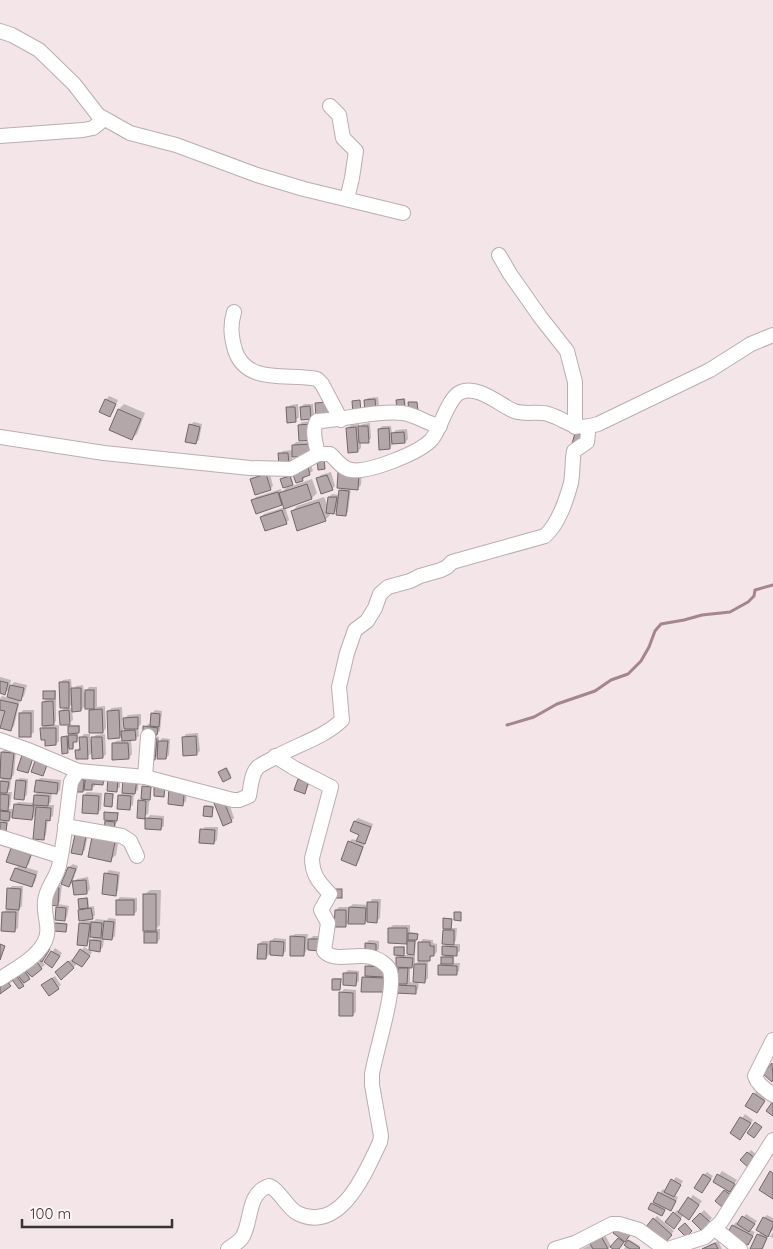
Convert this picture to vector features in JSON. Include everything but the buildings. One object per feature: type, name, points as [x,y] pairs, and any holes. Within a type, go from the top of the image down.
[{"type":"street","points":[[0,31],[12,35],[39,50],[74,84],[98,115],[130,133],[176,145],[257,175],[304,189],[403,213]]},
{"type":"street","points":[[330,106],[339,115],[343,138],[356,151],[347,199]]},
{"type":"street","points":[[0,136],[83,130],[93,128],[104,119]]},
{"type":"street","points":[[499,255],[541,318],[567,351],[576,382],[581,427]]},
{"type":"street","points":[[234,312],[230,329],[237,357],[245,368],[267,375],[317,379],[322,384],[341,420]]},
{"type":"street","points":[[581,427],[598,424],[710,370],[751,344],[773,335]]},
{"type":"street","points":[[0,437],[104,453],[250,468],[291,469],[318,454],[330,454],[344,467],[351,470],[392,462],[414,452],[431,441],[453,398],[461,392],[467,391],[484,394],[515,412],[547,414],[581,427],[588,433],[587,442],[574,451],[571,481],[565,502],[551,530],[545,536],[452,562],[447,568],[388,587],[380,594],[375,608],[367,621],[355,630],[347,654],[339,686],[342,720],[332,730],[282,752],[258,767],[252,779],[249,796],[239,800],[145,777],[78,771],[0,740]]},
{"type":"street","points":[[318,454],[314,437],[315,423],[317,422],[403,413],[418,417],[431,425],[440,426]]},
{"type":"street","points":[[145,777],[148,736]]},
{"type":"street","points":[[228,1249],[242,1239],[254,1199],[263,1188],[269,1186],[273,1188],[294,1211],[300,1214],[321,1216],[330,1214],[340,1207],[355,1191],[380,1142],[381,1136],[372,1085],[372,1074],[390,993],[390,971],[381,962],[369,956],[334,957],[324,951],[328,923],[322,908],[330,894],[315,876],[312,868],[312,858],[331,787],[294,768],[282,752]]},
{"type":"street","points":[[0,979],[22,965],[44,944],[48,932],[45,902],[47,891],[59,867],[72,782],[78,771]]},
{"type":"street","points":[[65,826],[122,836],[130,841],[136,856]]},
{"type":"street","points":[[0,837],[60,856]]},
{"type":"street","points":[[773,1040],[755,1076],[757,1082],[773,1095]]},
{"type":"street","points":[[555,1249],[575,1243],[612,1224],[619,1224],[639,1230],[666,1249],[705,1237],[721,1222],[773,1140]]},
{"type":"street","points":[[714,1228],[740,1249]]},
{"type":"waterway","points":[[507,725],[534,717],[557,704],[595,691],[611,680],[628,674],[641,661],[655,631],[661,624],[702,615],[730,612],[748,602],[754,596],[755,590],[773,585]]}]
